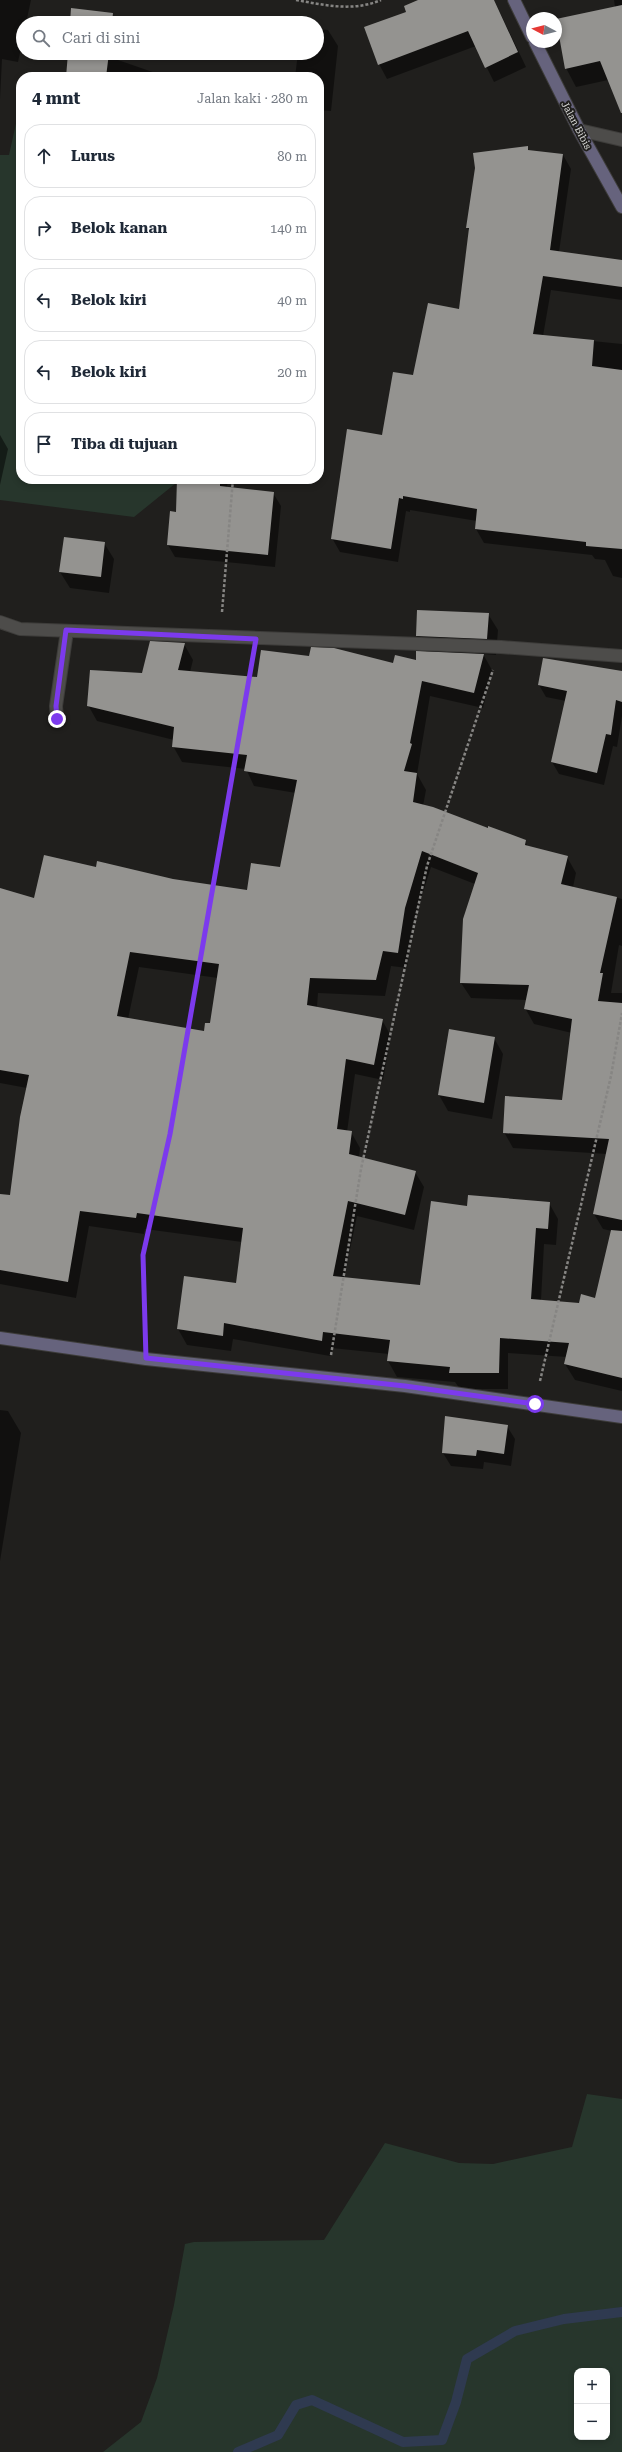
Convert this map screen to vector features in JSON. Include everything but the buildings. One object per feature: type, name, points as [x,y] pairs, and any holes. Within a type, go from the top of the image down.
[{"type":"street","points":[[514,0],[526,24]]},
{"type":"street","name":"Jalan Bibis","points":[[538,48],[579,130],[622,207]]},
{"type":"street","points":[[579,130],[622,140]]},
{"type":"street","points":[[0,622],[20,629],[501,647],[622,656]]},
{"type":"street","points":[[57,719],[56,706],[66,630]]},
{"type":"street","points":[[0,1338],[146,1358],[405,1386],[622,1417]]},
{"type":"path","points":[[296,0],[336,7],[357,6],[381,0]]},
{"type":"path","points":[[220,636],[233,484]]},
{"type":"path","points":[[146,1358],[143,1255],[170,1134],[256,639]]},
{"type":"path","points":[[327,1378],[361,1169],[427,866],[501,647]]},
{"type":"path","points":[[535,1404],[611,1076],[622,1013]]},
{"type":"green space","points":[[16,124],[16,484],[175,484],[134,517],[0,500],[0,155],[9,155]]},
{"type":"green space","points":[[587,2094],[622,2099],[622,2452],[103,2452],[141,2422],[157,2378],[174,2305],[185,2244],[194,2242],[324,2240],[385,2143],[459,2163],[493,2164],[572,2147]]},
{"type":"waterway","points":[[238,2452],[278,2435],[296,2405],[312,2400],[403,2442],[442,2440],[456,2402],[467,2359],[515,2331],[564,2319],[622,2312]]},
{"type":"route","points":[[57,719],[56,706],[66,630],[220,636],[256,639],[170,1134],[143,1255],[146,1358],[405,1386],[535,1404]]}]
